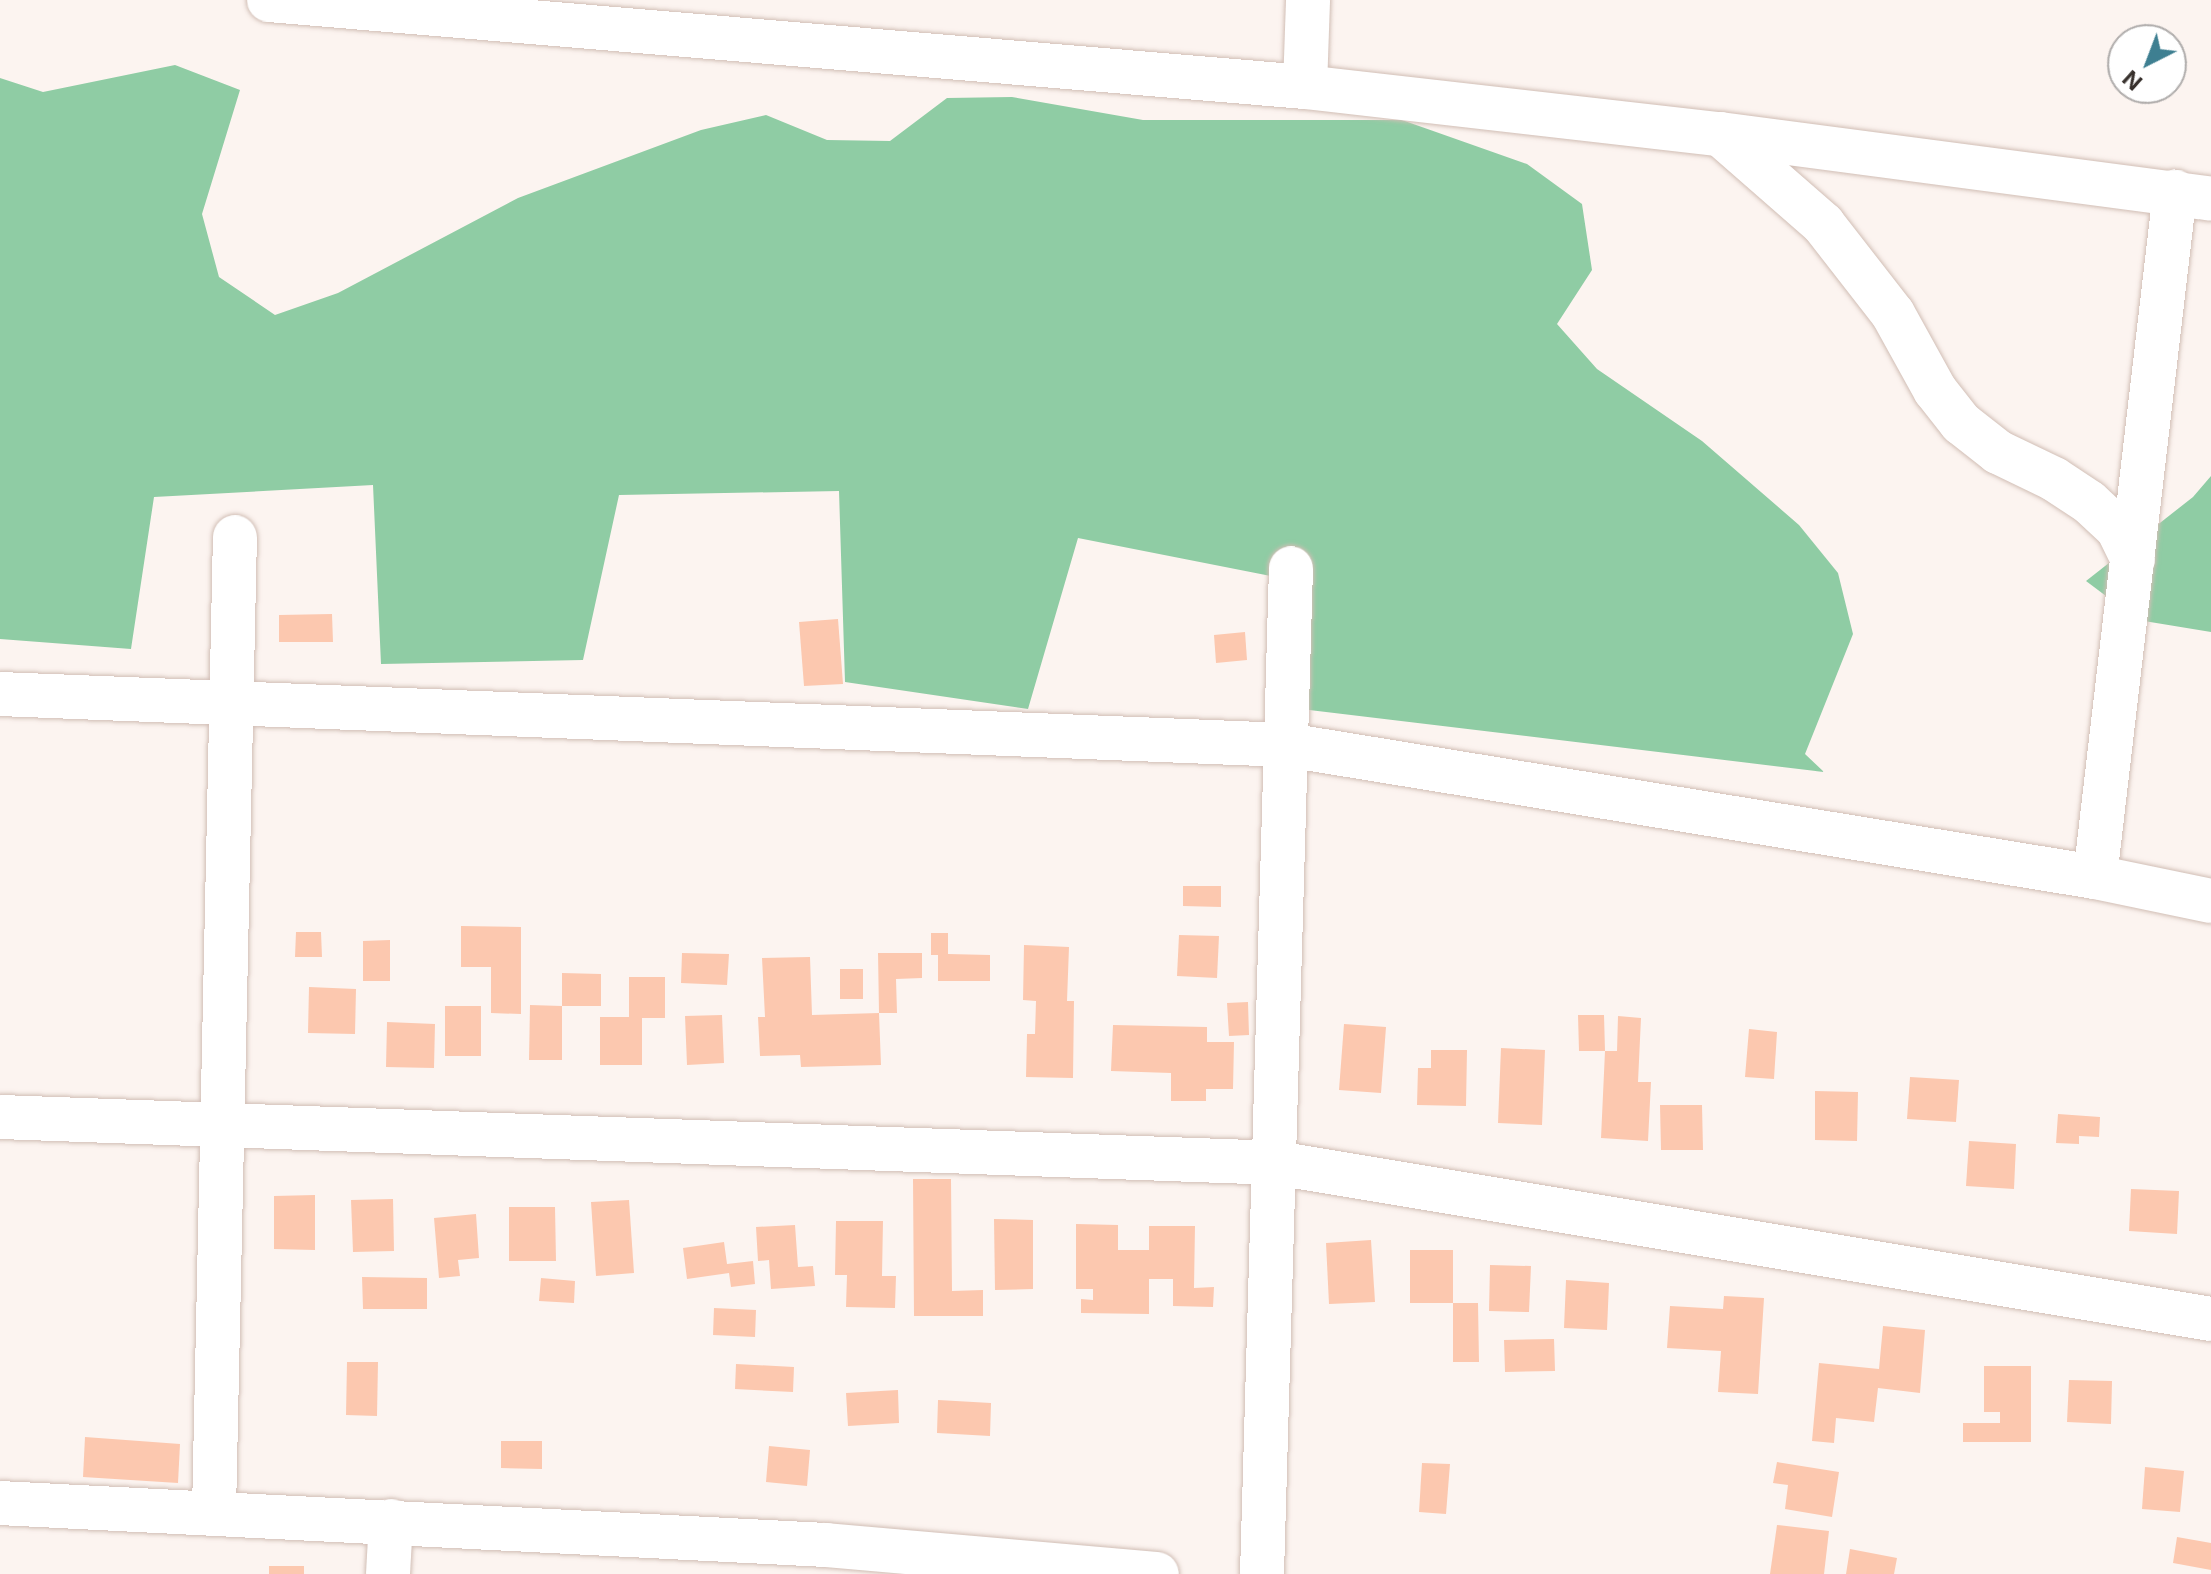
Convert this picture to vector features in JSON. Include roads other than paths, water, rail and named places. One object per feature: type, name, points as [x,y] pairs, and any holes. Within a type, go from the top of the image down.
[{"type":"street","points":[[269,0],[1305,87],[1720,134],[2193,195],[2133,560],[2095,877]]},
{"type":"street","points":[[1305,87],[1308,0]]},
{"type":"street","points":[[1720,134],[1823,224],[1893,314],[1935,390],[1961,423],[1998,452],[2054,479],[2089,502],[2118,529],[2133,560]]},
{"type":"street","points":[[214,1512],[235,537]]},
{"type":"street","points":[[1262,1574],[1291,568]]},
{"type":"street","points":[[0,694],[1287,745],[2095,877],[2211,901]]},
{"type":"street","points":[[0,1117],[1276,1163],[2211,1319]]},
{"type":"street","points":[[0,1503],[826,1545],[1157,1574]]},
{"type":"street","points":[[388,1574],[391,1521]]}]
